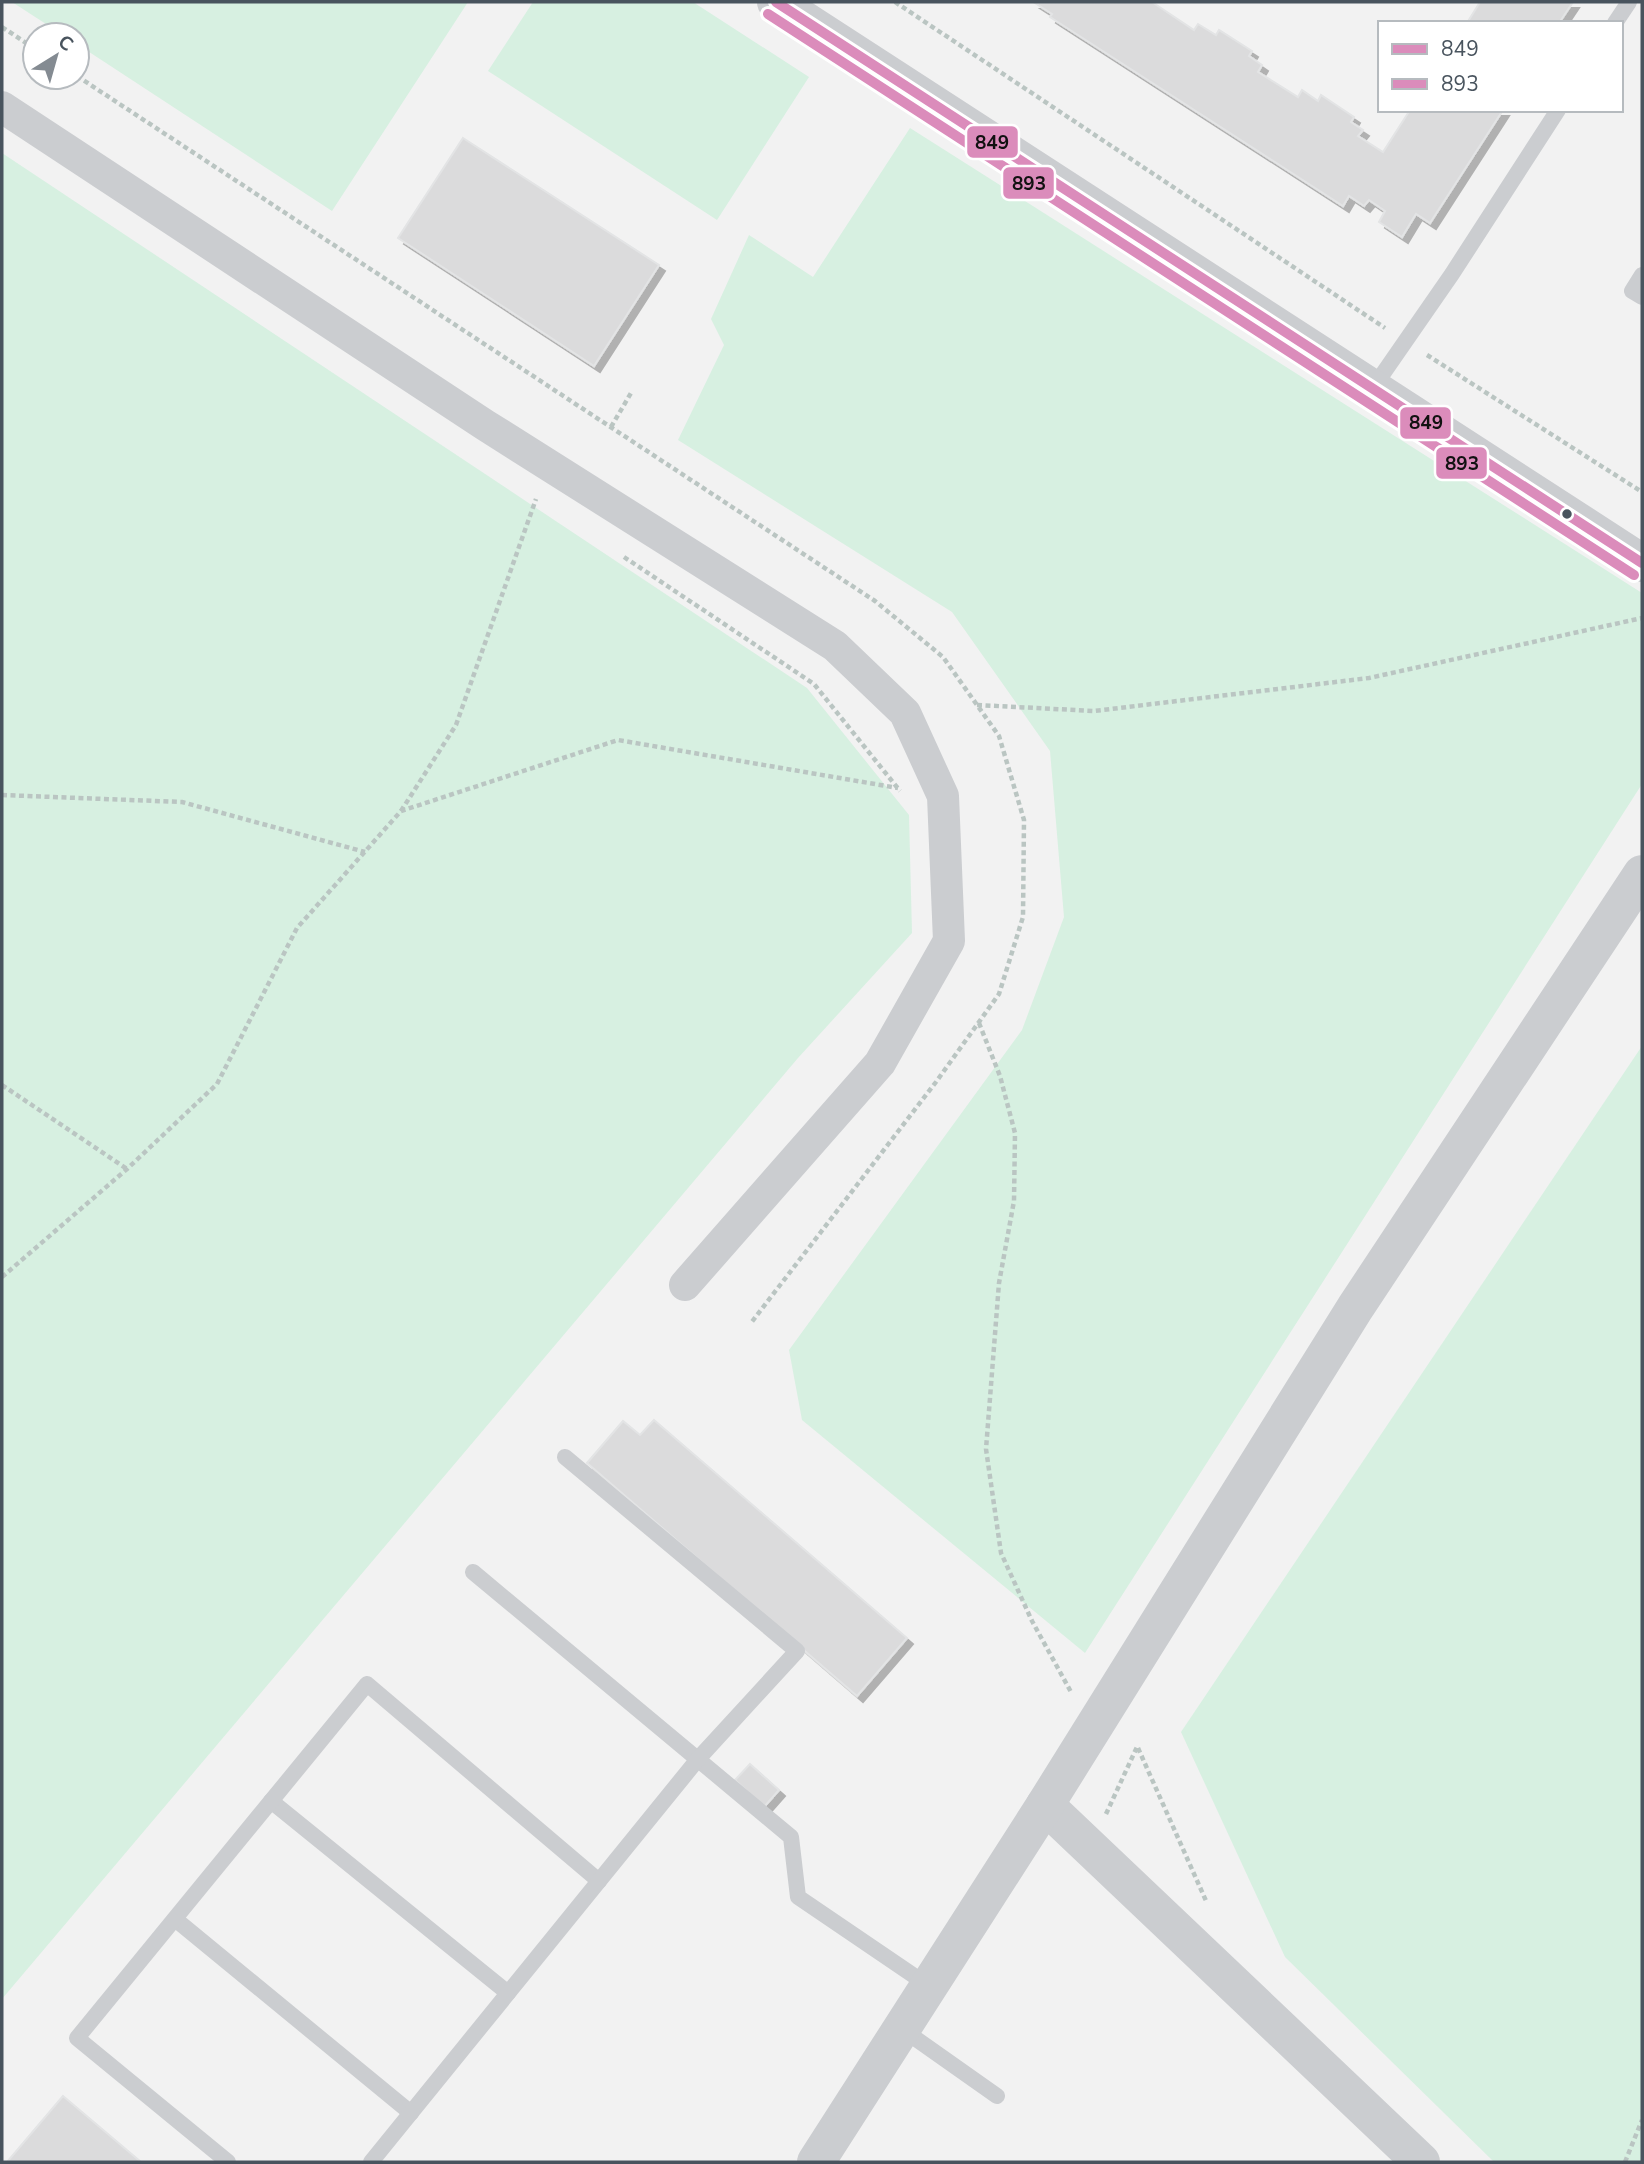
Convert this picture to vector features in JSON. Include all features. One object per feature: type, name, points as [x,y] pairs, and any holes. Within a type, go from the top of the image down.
[{"type":"street","points":[[776,2],[1642,563]]},
{"type":"street","points":[[2,107],[550,465],[835,646],[905,713],[943,796],[949,941],[880,1063],[685,1285]]},
{"type":"street","points":[[816,2162],[1045,1805],[1355,1308],[1642,874]]},
{"type":"street","points":[[1045,1805],[1421,2162]]},
{"type":"lane","points":[[1616,21],[1629,2]]},
{"type":"lane","points":[[1373,388],[1557,112]]},
{"type":"lane","points":[[1642,275],[1632,291],[1642,297]]},
{"type":"lane","points":[[371,2162],[698,1759],[797,1651],[565,1457]]},
{"type":"lane","points":[[473,1572],[791,1837],[799,1897],[929,1986]]},
{"type":"lane","points":[[228,2162],[77,2038],[367,1684],[599,1881]]},
{"type":"lane","points":[[271,1801],[508,1993]]},
{"type":"lane","points":[[175,1919],[411,2113]]},
{"type":"lane","points":[[902,2029],[997,2096]]},
{"type":"path","points":[[895,2],[1405,341],[1642,492]]},
{"type":"path","points":[[2,27],[21,40]]},
{"type":"path","points":[[91,85],[875,601],[943,657],[999,736],[1024,820],[1023,917],[999,994],[751,1323]]},
{"type":"path","points":[[611,427],[631,393]]},
{"type":"path","points":[[2,1277],[127,1169],[217,1084],[297,928],[401,811],[456,725],[550,465]]},
{"type":"path","points":[[524,491],[548,506]]},
{"type":"path","points":[[617,553],[814,684],[904,796]]},
{"type":"path","points":[[977,705],[1094,711],[1369,678],[1642,618]]},
{"type":"path","points":[[401,811],[618,740],[943,796]]},
{"type":"path","points":[[2,795],[182,802],[365,852]]},
{"type":"path","points":[[979,1022],[1000,1076],[1015,1133],[1014,1200],[999,1283],[986,1449],[1001,1553],[1032,1621],[1075,1700]]},
{"type":"path","points":[[2,1085],[127,1169]]},
{"type":"path","points":[[1102,1821],[1137,1747],[1208,1905]]},
{"type":"path","points":[[1625,2162],[1642,2120]]},
{"type":"green space","points":[[12,2],[468,2],[332,211],[91,53],[91,21],[41,21]]},
{"type":"green space","points":[[533,2],[693,2],[809,77],[717,220],[488,71]]},
{"type":"green space","points":[[910,128],[1642,593],[1642,784],[1085,1653],[802,1420],[789,1350],[1022,1030],[1064,917],[1050,751],[952,612],[678,440],[724,345],[711,319],[749,235],[813,277]]},
{"type":"green space","points":[[2,153],[807,688],[909,815],[912,933],[798,1058],[2,1999]]},
{"type":"green space","points":[[1642,1046],[1642,2162],[1494,2162],[1285,1957],[1181,1732]]},
{"type":"building","points":[[1152,2],[1194,30],[1198,24],[1216,35],[1219,30],[1252,51],[1249,56],[1262,65],[1258,72],[1298,97],[1302,90],[1318,101],[1321,95],[1354,117],[1351,122],[1363,130],[1358,136],[1383,152],[1409,112],[1502,112],[1430,223],[1416,214],[1402,237],[1379,222],[1385,211],[1369,200],[1364,206],[1349,196],[1343,206],[1050,17],[1052,14],[1035,3]]},
{"type":"building","points":[[1480,2],[1573,2],[1560,21],[1468,21]]},
{"type":"building","points":[[463,138],[659,265],[594,366],[398,238]]},
{"type":"building","points":[[654,1420],[907,1638],[857,1696],[587,1463],[623,1421],[640,1435]]},
{"type":"building","points":[[750,1764],[779,1790],[764,1807],[735,1780]]},
{"type":"building","points":[[63,2096],[141,2162],[7,2162]]},
{"type":"transit line","name":"849","points":[[776,2],[1642,563]]},
{"type":"transit line","name":"893","points":[[768,14],[1634,575]]}]
